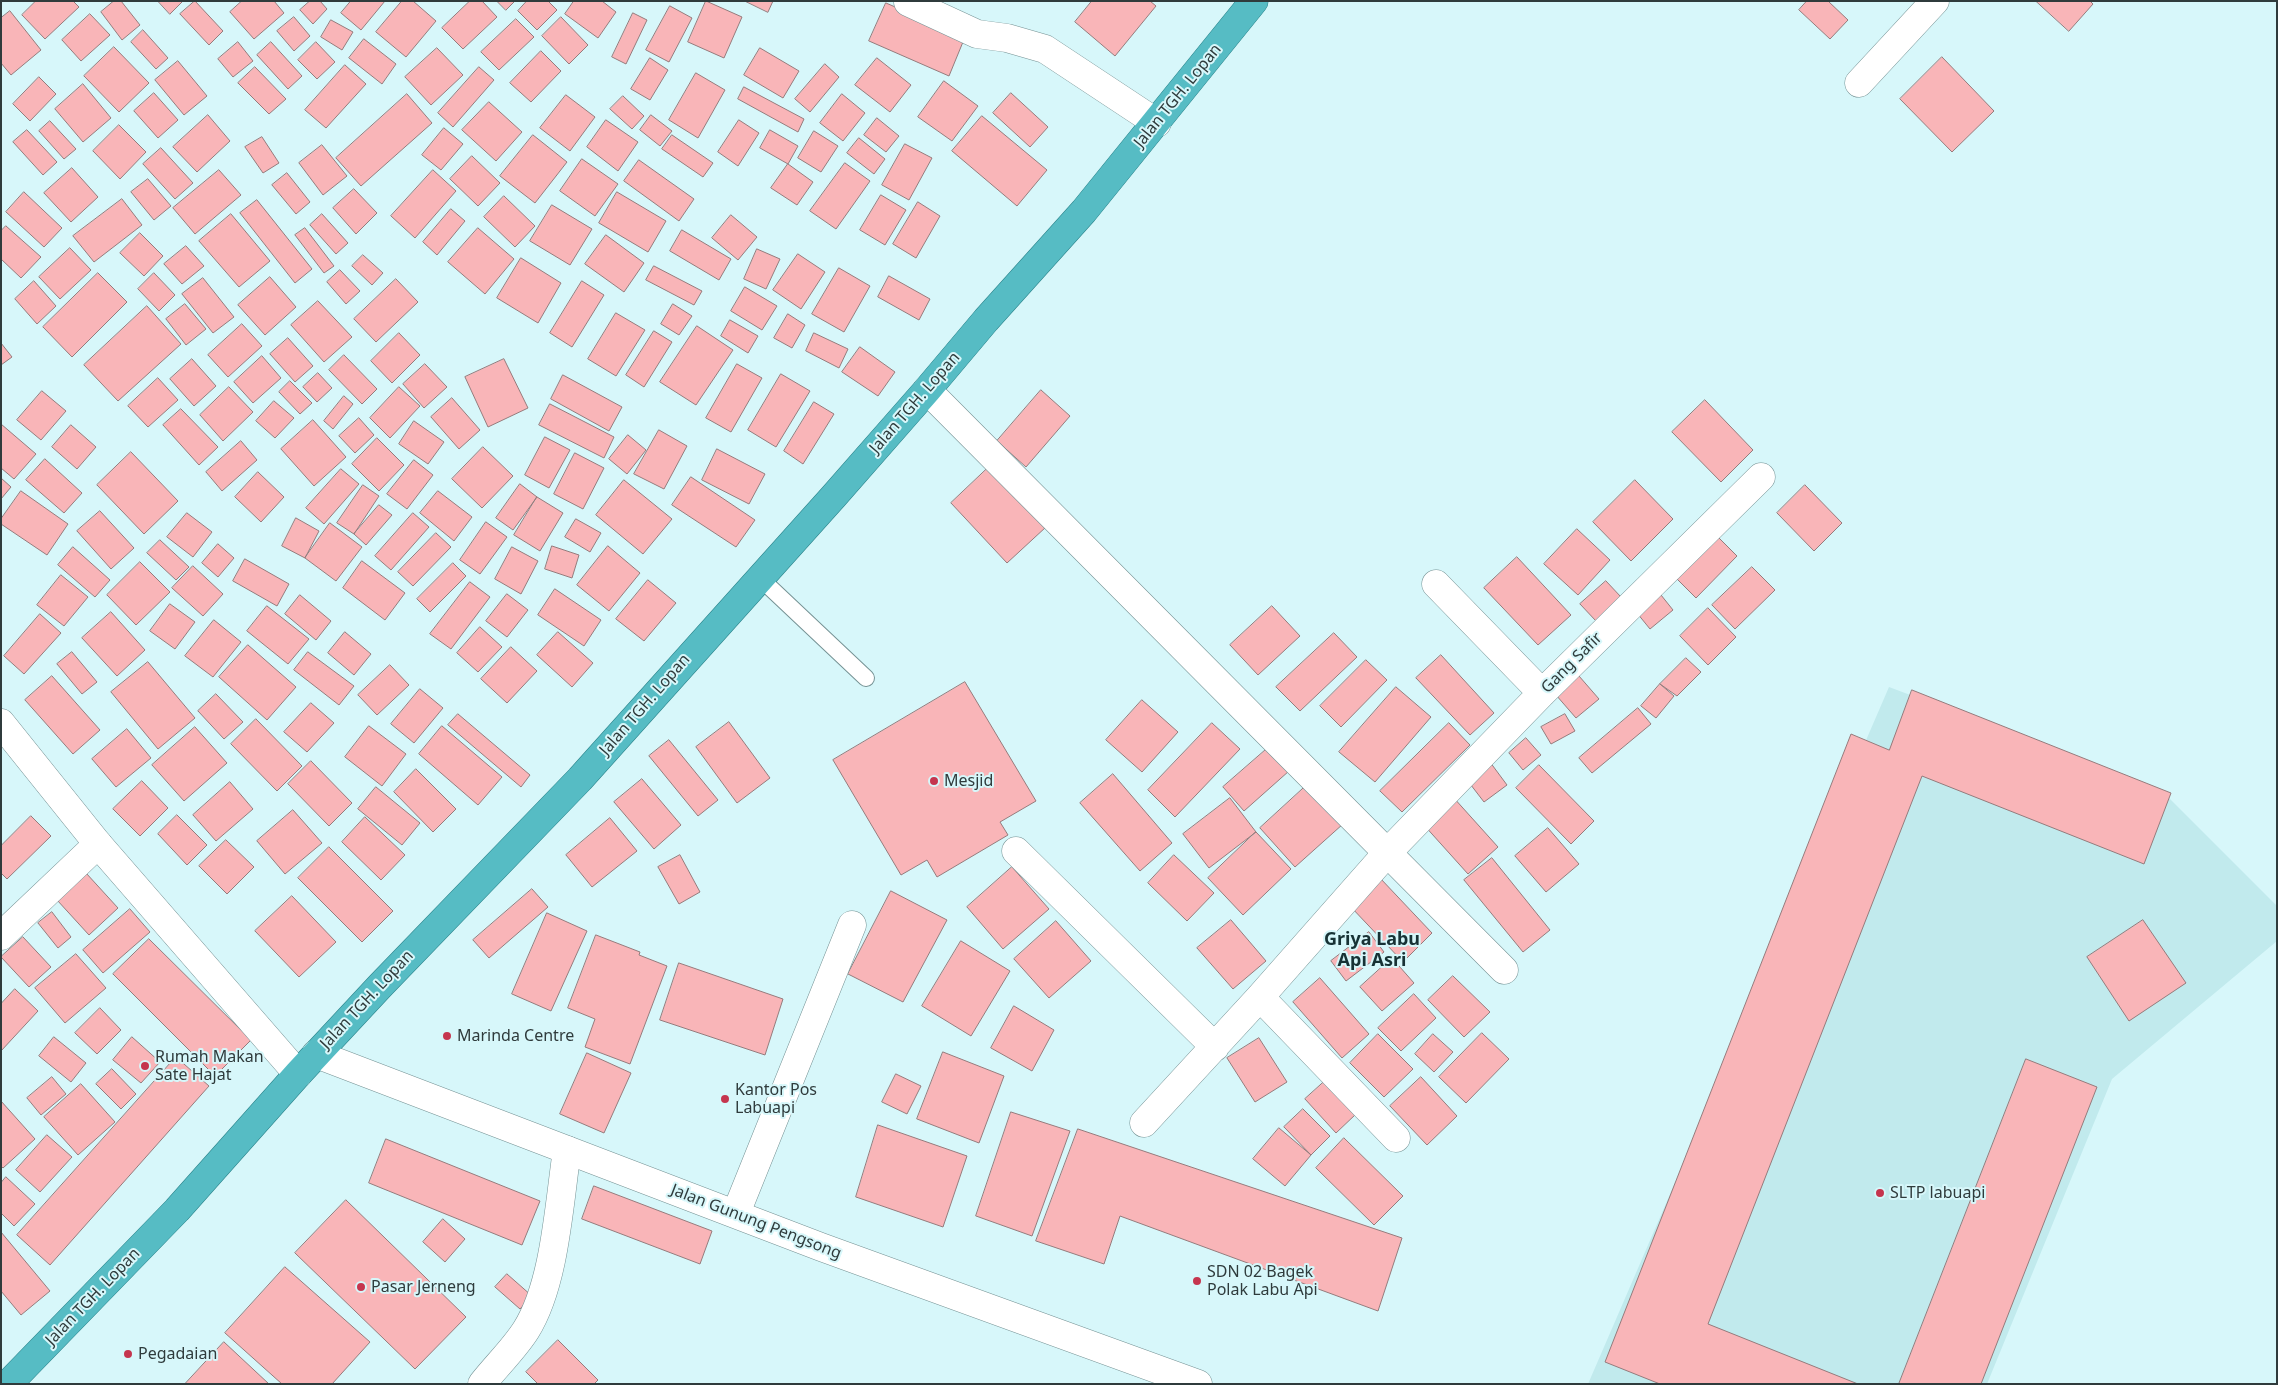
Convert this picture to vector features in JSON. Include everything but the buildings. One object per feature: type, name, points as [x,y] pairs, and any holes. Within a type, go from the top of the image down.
[{"type":"highway","name":"Jalan TGH. Lopan","points":[[8,1384],[177,1210],[316,1054],[580,779],[1084,211],[1254,1]]},
{"type":"street","points":[[1860,83],[1936,1]]},
{"type":"street","points":[[908,2],[977,34],[1007,38],[1045,48],[1157,123]]},
{"type":"street","points":[[927,390],[1504,970]]},
{"type":"street","name":"Gang Safir","points":[[1144,1123],[1215,1047],[1388,853],[1542,693],[1761,477]]},
{"type":"street","points":[[1436,584],[1542,693]]},
{"type":"street","points":[[1,723],[98,844],[298,1074]]},
{"type":"street","points":[[1,936],[98,844]]},
{"type":"street","points":[[1016,851],[1215,1047]]},
{"type":"street","points":[[736,1213],[852,925]]},
{"type":"street","points":[[1260,997],[1396,1138]]},
{"type":"street","name":"Jalan Gunung Pengsong","points":[[316,1054],[821,1247],[1198,1384]]},
{"type":"street","points":[[482,1384],[526,1330],[541,1296],[552,1253],[567,1150]]},
{"type":"lane","points":[[760,578],[866,678]]},
{"type":"shaded area","points":[[1889,687],[2160,789],[2277,906],[2277,941],[2112,1079],[1987,1384],[1588,1384]]},
{"type":"place","name":"Mesjid","points":[[934,781]]},
{"type":"place","name":"Marinda Centre","points":[[447,1036]]},
{"type":"place","name":"Rumah Makan Sate Hajat","points":[[145,1066]]},
{"type":"place","name":"Kantor Pos Labuapi","points":[[725,1099]]},
{"type":"place","name":"SLTP labuapi","points":[[1880,1193]]},
{"type":"place","name":"SDN 02 Bagek Polak Labu Api","points":[[1197,1281]]},
{"type":"place","name":"Pasar Jerneng","points":[[361,1287]]},
{"type":"place","name":"Pegadaian","points":[[128,1354]]},
{"type":"district","name":"Griya Labu Api Asri","points":[[1372,950]]}]
